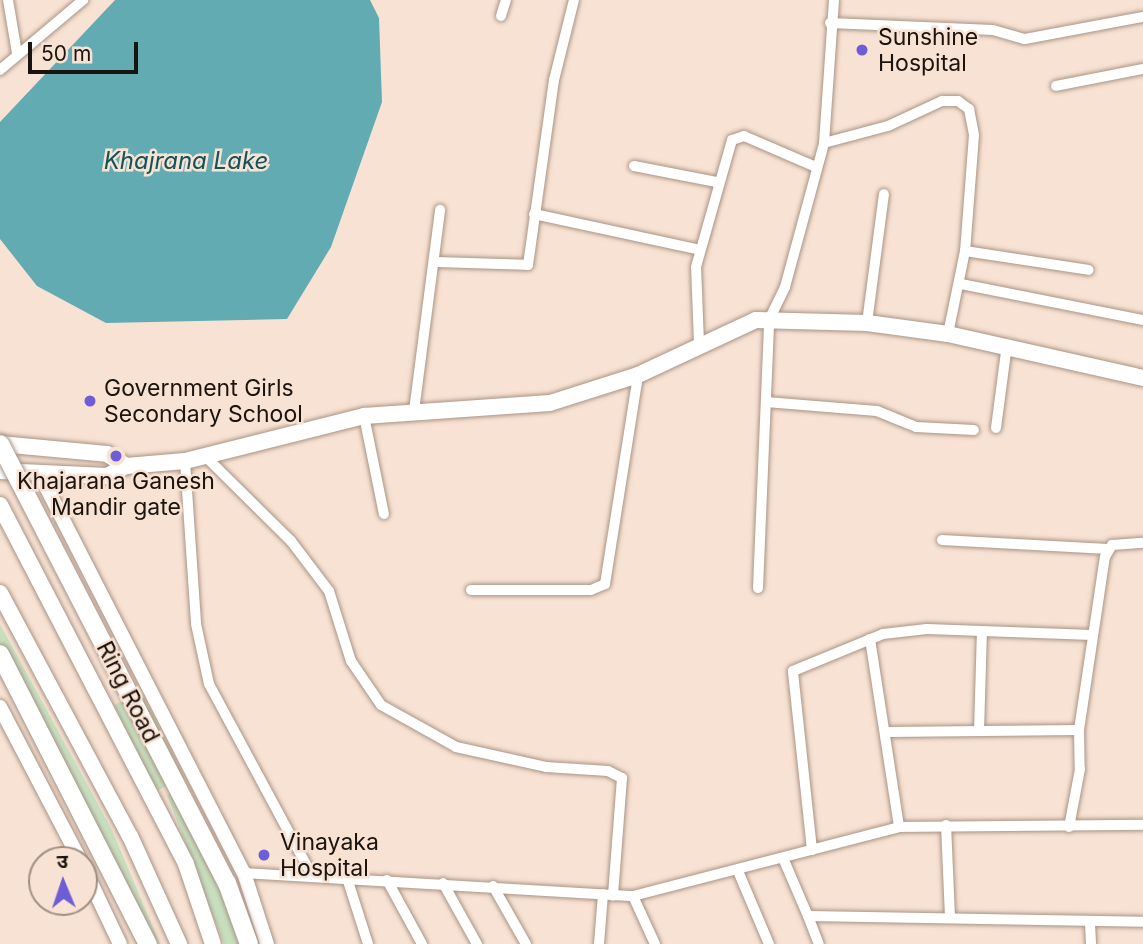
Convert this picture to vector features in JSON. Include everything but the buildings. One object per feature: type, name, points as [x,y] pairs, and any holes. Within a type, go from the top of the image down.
[{"type":"main road","points":[[0,471],[107,476],[126,466],[206,457],[364,416],[550,403],[638,375],[699,344],[769,320],[867,323],[948,334],[1007,345],[1143,378]]},
{"type":"main road","points":[[0,444],[107,454],[126,466]]},
{"type":"main road","name":"Ring Road","points":[[0,444],[227,883],[248,944]]},
{"type":"main road","name":"Ring Road","points":[[0,505],[186,864],[212,944]]},
{"type":"main road","points":[[0,593],[130,836],[178,944]]},
{"type":"main road","points":[[0,654],[149,944]]},
{"type":"street","points":[[8,0],[17,53]]},
{"type":"street","points":[[0,70],[83,0]]},
{"type":"street","points":[[501,16],[506,0]]},
{"type":"street","points":[[434,262],[527,266],[534,214],[574,0]]},
{"type":"street","points":[[758,588],[769,320],[785,288],[824,143],[830,23],[834,0]]},
{"type":"street","points":[[830,23],[993,30],[1025,39],[1143,17]]},
{"type":"street","points":[[1056,86],[1143,69]]},
{"type":"street","points":[[824,143],[888,126],[942,101],[964,103],[974,135],[961,284],[948,334]]},
{"type":"street","points":[[699,344],[700,250],[716,182],[739,135],[816,167]]},
{"type":"street","points":[[634,166],[716,182]]},
{"type":"street","points":[[867,323],[884,194]]},
{"type":"street","points":[[414,411],[440,210]]},
{"type":"street","points":[[534,214],[700,250]]},
{"type":"street","points":[[965,251],[1089,271]]},
{"type":"street","points":[[961,284],[1143,320]]},
{"type":"street","points":[[996,428],[1007,345]]},
{"type":"street","points":[[471,590],[591,590],[605,584],[638,375]]},
{"type":"street","points":[[766,402],[877,411],[916,427],[974,430]]},
{"type":"street","points":[[364,416],[384,514]]},
{"type":"street","points":[[206,457],[291,541],[329,591],[351,661],[381,705],[456,747],[546,767],[608,771],[622,778],[608,895],[599,944]]},
{"type":"street","points":[[185,461],[196,624],[209,684],[312,874]]},
{"type":"street","points":[[39,473],[244,873],[267,944]]},
{"type":"street","points":[[942,540],[1108,549],[1143,543]]},
{"type":"street","points":[[1069,827],[1080,769],[1079,730],[1108,549]]},
{"type":"street","points":[[812,850],[793,671],[870,639],[927,629],[1093,635]]},
{"type":"street","points":[[979,732],[982,631]]},
{"type":"street","points":[[870,639],[887,733],[899,827]]},
{"type":"street","points":[[0,707],[73,846]]},
{"type":"street","points":[[887,733],[1079,730]]},
{"type":"street","points":[[946,825],[950,917]]},
{"type":"street","points":[[244,873],[312,874],[633,896],[738,871],[899,827],[1143,825]]},
{"type":"street","points":[[783,858],[818,944]]},
{"type":"street","points":[[738,871],[769,944]]},
{"type":"street","points":[[347,878],[368,944]]},
{"type":"street","points":[[387,880],[422,944]]},
{"type":"street","points":[[443,883],[478,944]]},
{"type":"street","points":[[493,886],[526,944]]},
{"type":"street","points":[[633,896],[656,944]]},
{"type":"street","points":[[98,898],[120,944]]},
{"type":"street","points":[[808,916],[950,917],[1090,924],[1143,922]]},
{"type":"street","points":[[1090,924],[1091,944]]},
{"type":"green space","points":[[0,624],[112,830],[160,944],[137,944],[98,864],[98,846],[89,846],[0,663]]},
{"type":"green space","points":[[141,692],[184,777],[156,791],[114,705]]},
{"type":"green space","points":[[187,788],[254,944],[224,944],[167,795]]},
{"type":"water","name":"Khajrana Lake","points":[[115,0],[370,0],[379,18],[382,102],[331,247],[287,319],[106,323],[37,286],[0,239],[0,122]]},
{"type":"place","name":"Sunshine Hospital","points":[[862,50]]},
{"type":"place","name":"Government Girls Secondary School","points":[[90,401]]},
{"type":"place","name":"Khajarana Ganesh Mandir gate","points":[[116,456]]},
{"type":"place","name":"Vinayaka Hospital","points":[[264,855]]}]
